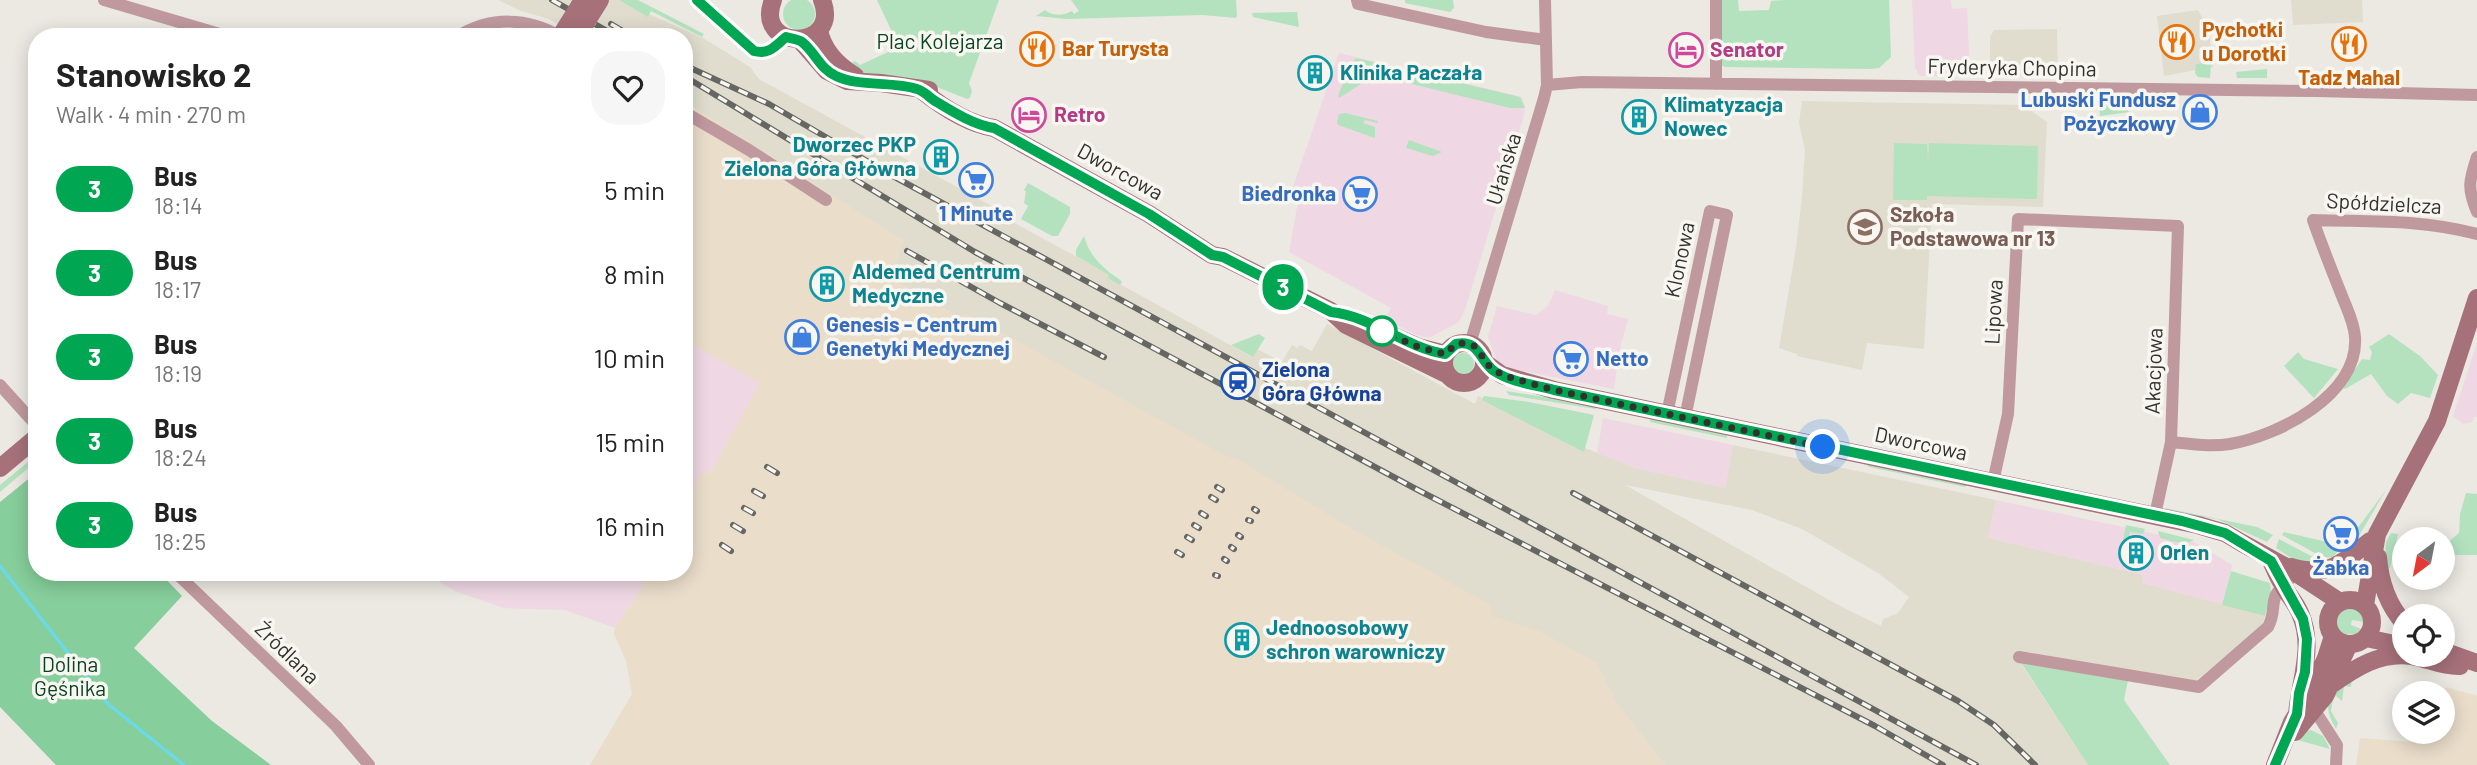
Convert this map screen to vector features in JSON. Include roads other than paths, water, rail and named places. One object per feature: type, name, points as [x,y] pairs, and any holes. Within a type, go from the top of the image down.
[{"type":"street","points":[[104,0],[199,28]]},
{"type":"street","points":[[566,28],[583,0]]},
{"type":"street","points":[[583,28],[600,0]]},
{"type":"street","name":"Dworcowa","points":[[774,0],[770,10],[773,25],[786,37],[800,40],[833,75],[847,81],[938,91],[986,118],[994,128],[1186,236],[1192,243],[1212,255],[1223,257],[1331,312],[1346,325],[1446,374]]},
{"type":"street","points":[[800,40],[819,30],[824,6],[839,0]]},
{"type":"street","points":[[1357,0],[1358,4],[1478,30],[1546,40]]},
{"type":"street","name":"Ułańska","points":[[1470,344],[1531,148],[1547,85],[1545,0]]},
{"type":"street","points":[[1716,0],[1716,84]]},
{"type":"street","points":[[476,28],[504,21],[542,28]]},
{"type":"street","name":"Dworcowa","points":[[819,30],[824,46],[834,60],[846,71],[864,81]]},
{"type":"street","name":"Fryderyka Chopina","points":[[1547,85],[1582,82],[2316,90],[2477,95]]},
{"type":"street","points":[[693,117],[827,200]]},
{"type":"street","points":[[2477,158],[2469,183],[2470,195],[2477,212]]},
{"type":"street","name":"Klonowa","points":[[1710,211],[1727,215],[1676,416],[1710,211]]},
{"type":"street","name":"Lipowa","points":[[1993,482],[2008,414],[2018,219],[2178,226]]},
{"type":"street","name":"Spółdzielcza","points":[[2171,442],[2226,444],[2249,440],[2274,431],[2326,399],[2351,362],[2355,338],[2353,326],[2313,220],[2433,224],[2477,233]]},
{"type":"street","name":"Akacjowa","points":[[2155,515],[2171,442],[2178,226]]},
{"type":"street","points":[[2341,640],[2328,626],[2338,605],[2355,583],[2374,539],[2437,421],[2477,298]]},
{"type":"street","name":"Dworcowa","points":[[1331,312],[1348,313],[1418,347],[1445,354]]},
{"type":"street","points":[[1456,344],[1470,344],[1478,349],[1484,362],[1482,373],[1473,382],[1461,384],[1446,374],[1443,367],[1445,354],[1456,344]]},
{"type":"street","name":"Dworcowa","points":[[1484,362],[1502,375],[1554,390],[2155,515],[2225,533],[2271,561],[2290,569],[2338,605]]},
{"type":"street","name":"Dworcowa","points":[[1473,382],[1554,390]]},
{"type":"street","points":[[0,385],[28,416]]},
{"type":"street","points":[[0,468],[28,445]]},
{"type":"street","points":[[2271,561],[2306,570],[2328,569],[2342,563],[2374,539]]},
{"type":"street","points":[[2366,638],[2372,628],[2369,613],[2374,539]]},
{"type":"street","points":[[2374,539],[2383,586],[2392,606]]},
{"type":"street","name":"Dworcowa","points":[[2271,561],[2286,582],[2338,605]]},
{"type":"street","name":"Źródlana","points":[[184,581],[336,726],[369,765]]},
{"type":"street","points":[[2019,657],[2199,687],[2268,626],[2272,618],[2274,596],[2286,582],[2299,610],[2307,639],[2305,672],[2297,714],[2276,765]]},
{"type":"street","points":[[2338,605],[2356,600],[2392,629]]},
{"type":"street","points":[[2287,738],[2297,731],[2311,704],[2326,658],[2341,640],[2366,638],[2392,643]]},
{"type":"street","points":[[2331,685],[2341,640]]},
{"type":"street","points":[[2455,650],[2470,665]]},
{"type":"street","points":[[2297,714],[2331,685],[2370,661],[2389,656],[2412,656],[2449,667],[2470,665]]},
{"type":"street","points":[[2311,704],[2337,745],[2336,765]]},
{"type":"waterway","points":[[0,566],[108,704],[184,765]]},
{"type":"railway","points":[[552,0],[602,28]]},
{"type":"railway","points":[[611,24],[618,28]]},
{"type":"railway","points":[[693,69],[769,104],[891,175],[1976,765]]},
{"type":"railway","points":[[693,81],[975,252],[1416,489],[1875,726],[1943,765]]},
{"type":"railway","points":[[907,251],[1104,357]]},
{"type":"railway","points":[[767,467],[777,473]]},
{"type":"railway","points":[[1217,487],[1222,490]]},
{"type":"railway","points":[[754,491],[763,496]]},
{"type":"railway","points":[[1573,493],[1958,701],[1994,725],[2035,765]]},
{"type":"railway","points":[[1211,497],[1216,500]]},
{"type":"railway","points":[[744,508],[753,513]]},
{"type":"railway","points":[[1201,513],[1206,516]]},
{"type":"railway","points":[[733,525],[743,531]]},
{"type":"railway","points":[[1194,525],[1199,528]]},
{"type":"railway","points":[[1187,537],[1192,540]]},
{"type":"railway","points":[[722,545],[731,551]]},
{"type":"railway","points":[[1177,552],[1182,555]]},
{"type":"place","name":"Pychotki u Dorotki","points":[[2177,42]]},
{"type":"place","name":"Tadz Mahal","points":[[2349,44]]},
{"type":"place","name":"Bar Turysta","points":[[1037,49]]},
{"type":"place","name":"Senator","points":[[1686,50]]},
{"type":"place","name":"Klinika Paczała","points":[[1315,73]]},
{"type":"place","name":"Lubuski Fundusz Pożyczkowy","points":[[2200,112]]},
{"type":"place","name":"Retro","points":[[1029,115]]},
{"type":"place","name":"Klimatyzacja Nowec","points":[[1639,117]]},
{"type":"place","name":"Dworzec PKP Zielona Góra Główna","points":[[941,157]]},
{"type":"place","name":"1 Minute","points":[[976,180]]},
{"type":"place","name":"Biedronka","points":[[1360,194]]},
{"type":"place","name":"Szkoła Podstawowa nr 13","points":[[1865,227]]},
{"type":"place","name":"Aldemed Centrum Medyczne","points":[[827,284]]},
{"type":"place","name":"Genesis - Centrum Genetyki Medycznej","points":[[802,337]]},
{"type":"place","name":"Netto","points":[[1571,359]]},
{"type":"place","name":"Zielona Góra Główna","points":[[1238,382]]},
{"type":"place","name":"Żabka","points":[[2341,534]]},
{"type":"place","name":"Orlen","points":[[2136,553]]},
{"type":"place","name":"Jednoosobowy schron warowniczy","points":[[1242,640]]},
{"type":"park label","name":"Plac Kolejarza","points":[[940,42]]},
{"type":"park label","name":"Dolina Gęśnika","points":[[70,677]]}]
